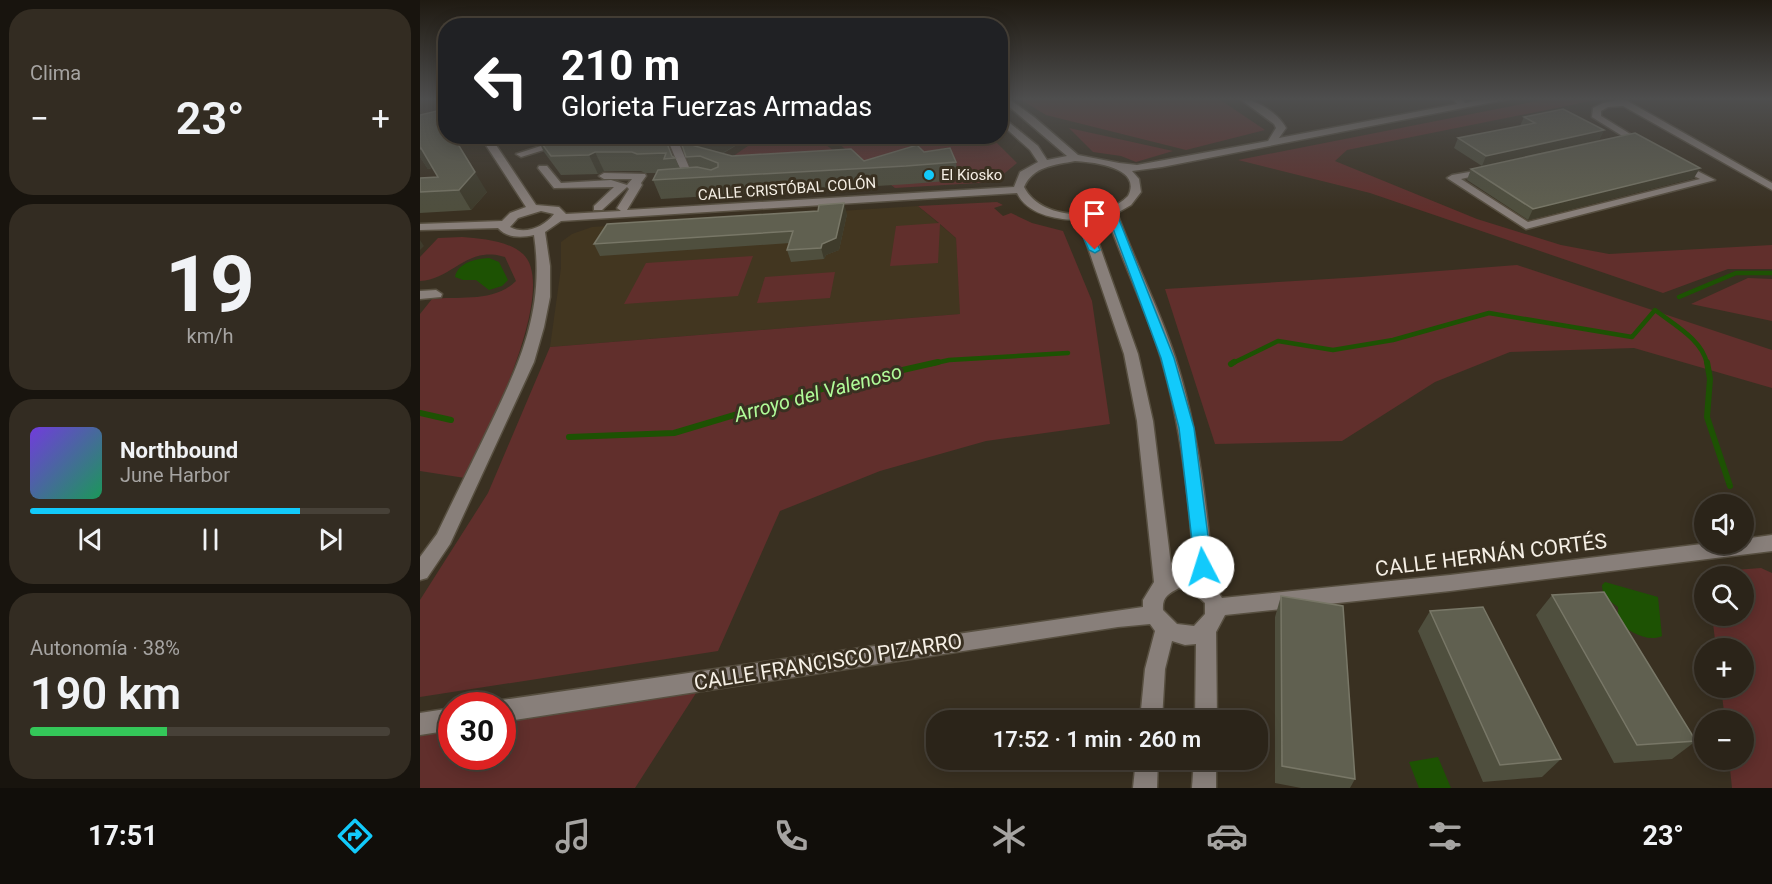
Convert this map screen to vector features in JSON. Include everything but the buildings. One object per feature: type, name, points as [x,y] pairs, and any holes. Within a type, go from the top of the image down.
[{"type":"street","points":[[1020,136],[1034,148],[1044,163]]},
{"type":"street","points":[[1049,136],[1075,158]]},
{"type":"street","points":[[1273,141],[1276,136]]},
{"type":"street","points":[[1119,166],[1135,180],[1137,189],[1125,205],[1111,212],[1079,217],[1044,212],[1031,206],[1022,198],[1018,190],[1019,182],[1024,175],[1044,163],[1075,158],[1137,168],[1162,165],[1301,136]]},
{"type":"street","points":[[1629,136],[1648,148]]},
{"type":"street","points":[[1685,136],[1772,187]]},
{"type":"street","points":[[1694,136],[1772,176]]},
{"type":"street","points":[[1611,143],[1633,138]]},
{"type":"street","points":[[489,144],[532,209]]},
{"type":"street","points":[[522,154],[557,144]]},
{"type":"street","points":[[673,144],[671,145],[687,178]]},
{"type":"street","points":[[1498,168],[1452,178],[1526,226],[1710,180],[1669,159]]},
{"type":"street","points":[[1135,180],[1143,172],[1162,165]]},
{"type":"street","points":[[546,172],[639,182],[558,186],[546,172]]},
{"type":"street","points":[[598,208],[639,182]]},
{"type":"street","points":[[623,208],[639,182]]},
{"type":"street","name":"CALLE CRISTÓBAL COLÓN","points":[[558,218],[1018,190]]},
{"type":"street","points":[[420,228],[505,224],[515,215],[532,209],[555,209],[560,214],[558,218],[539,230],[513,233],[504,228],[505,224]]},
{"type":"street","points":[[1111,212],[1168,358],[1186,428],[1205,588]]},
{"type":"street","points":[[1079,217],[1089,233],[1131,354],[1145,421],[1164,584]]},
{"type":"street","points":[[420,572],[444,539],[527,362],[537,333],[545,293],[544,255],[539,230]]},
{"type":"street","points":[[420,295],[436,294]]},
{"type":"street","name":"CALLE HERNÁN CORTÉS","points":[[1215,607],[1450,583],[1772,543]]},
{"type":"street","points":[[1152,710],[1160,622],[1152,603],[1156,592],[1164,584],[1178,579],[1192,581],[1205,588],[1210,594],[1215,607],[1212,623],[1206,630],[1193,635],[1178,635],[1160,622]]},
{"type":"street","name":"CALLE FRANCISCO PIZARRO","points":[[516,709],[1118,618],[1160,622]]},
{"type":"street","points":[[1206,630],[1206,710]]},
{"type":"street","points":[[420,724],[438,721]]},
{"type":"street","points":[[1145,788],[1147,770]]},
{"type":"street","points":[[1204,788],[1205,770]]},
{"type":"shaded area","points":[[1077,136],[1104,136],[1173,151],[1136,162],[1121,156],[1093,152]]},
{"type":"shaded area","points":[[1129,136],[1242,136],[1186,150]]},
{"type":"shaded area","points":[[1361,136],[1418,136],[1347,150],[1335,161],[1477,219],[1561,245],[1609,254],[1772,245],[1772,269],[1728,269],[1663,293],[1370,193],[1238,160]]},
{"type":"shaded area","points":[[751,144],[825,144],[837,153],[729,159]]},
{"type":"shaded area","points":[[839,144],[998,144],[1017,163],[994,182],[895,188]]},
{"type":"shaded area","points":[[997,202],[1003,205],[994,208],[1003,216],[1011,213],[1032,223],[1063,231],[1092,301],[1110,424],[986,441],[880,471],[780,511],[718,651],[452,692],[438,692],[438,694],[420,697],[420,600],[488,493],[550,347],[960,314],[956,238],[940,224],[938,263],[890,266],[896,226],[939,223],[918,206]]},
{"type":"shaded area","points":[[918,206],[956,238],[961,314],[550,347],[561,268],[561,242],[572,234],[592,227]]},
{"type":"shaded area","points":[[462,237],[494,241],[517,249],[523,254],[532,272],[532,298],[526,330],[515,365],[465,478],[420,471],[420,314],[432,299],[487,296],[507,288],[516,281],[505,257],[480,255],[442,275],[420,281],[420,257],[438,238]]},
{"type":"shaded area","points":[[753,256],[738,296],[624,304],[646,263]]},
{"type":"shaded area","points":[[489,258],[499,262],[508,280],[502,286],[489,290],[476,280],[463,280],[455,277],[464,265],[473,260]]},
{"type":"shaded area","points":[[1517,265],[1772,350],[1772,388],[1634,348],[1510,352],[1435,382],[1342,441],[1215,444],[1165,289],[1361,277]]},
{"type":"shaded area","points":[[835,272],[830,298],[757,303],[765,277]]},
{"type":"shaded area","points":[[1748,278],[1772,279],[1772,321],[1691,304]]},
{"type":"shaded area","points":[[1761,568],[1772,573],[1772,788],[1732,788],[1730,770],[1754,770],[1754,710],[1724,710],[1722,698],[1754,698],[1754,638],[1715,638],[1713,626],[1754,626],[1754,569]]},
{"type":"shaded area","points":[[1605,582],[1658,597],[1662,636],[1644,637],[1622,625],[1618,621],[1618,607],[1603,592],[1602,585]]},
{"type":"shaded area","points":[[698,690],[635,788],[420,788],[420,736],[438,733],[438,770],[516,770],[516,720]]},
{"type":"shaded area","points":[[1438,757],[1451,788],[1419,788],[1409,762]]},
{"type":"waterway","name":"Arroyo del Valenoso","points":[[1679,297],[1736,273],[1772,273]]},
{"type":"waterway","name":"Arroyo del Valenoso","points":[[1234,362],[1231,364],[1278,341],[1333,350],[1393,340],[1489,313],[1632,337],[1655,310],[1694,340],[1700,347],[1707,364]]},
{"type":"waterway","name":"Arroyo del Valenoso","points":[[931,364],[949,360],[1068,353]]},
{"type":"waterway","name":"Arroyo del Valenoso","points":[[569,437],[674,433],[832,386],[938,362]]},
{"type":"waterway","points":[[1707,362],[1710,379],[1707,417],[1730,486]]},
{"type":"waterway","name":"Arroyo del Valenoso","points":[[420,413],[451,420]]},
{"type":"place","name":"El Kiosko","points":[[929,175]]},
{"type":"route","points":[[1095,250],[1089,233],[1079,217],[1111,212],[1168,358],[1186,428],[1203,567]]}]
